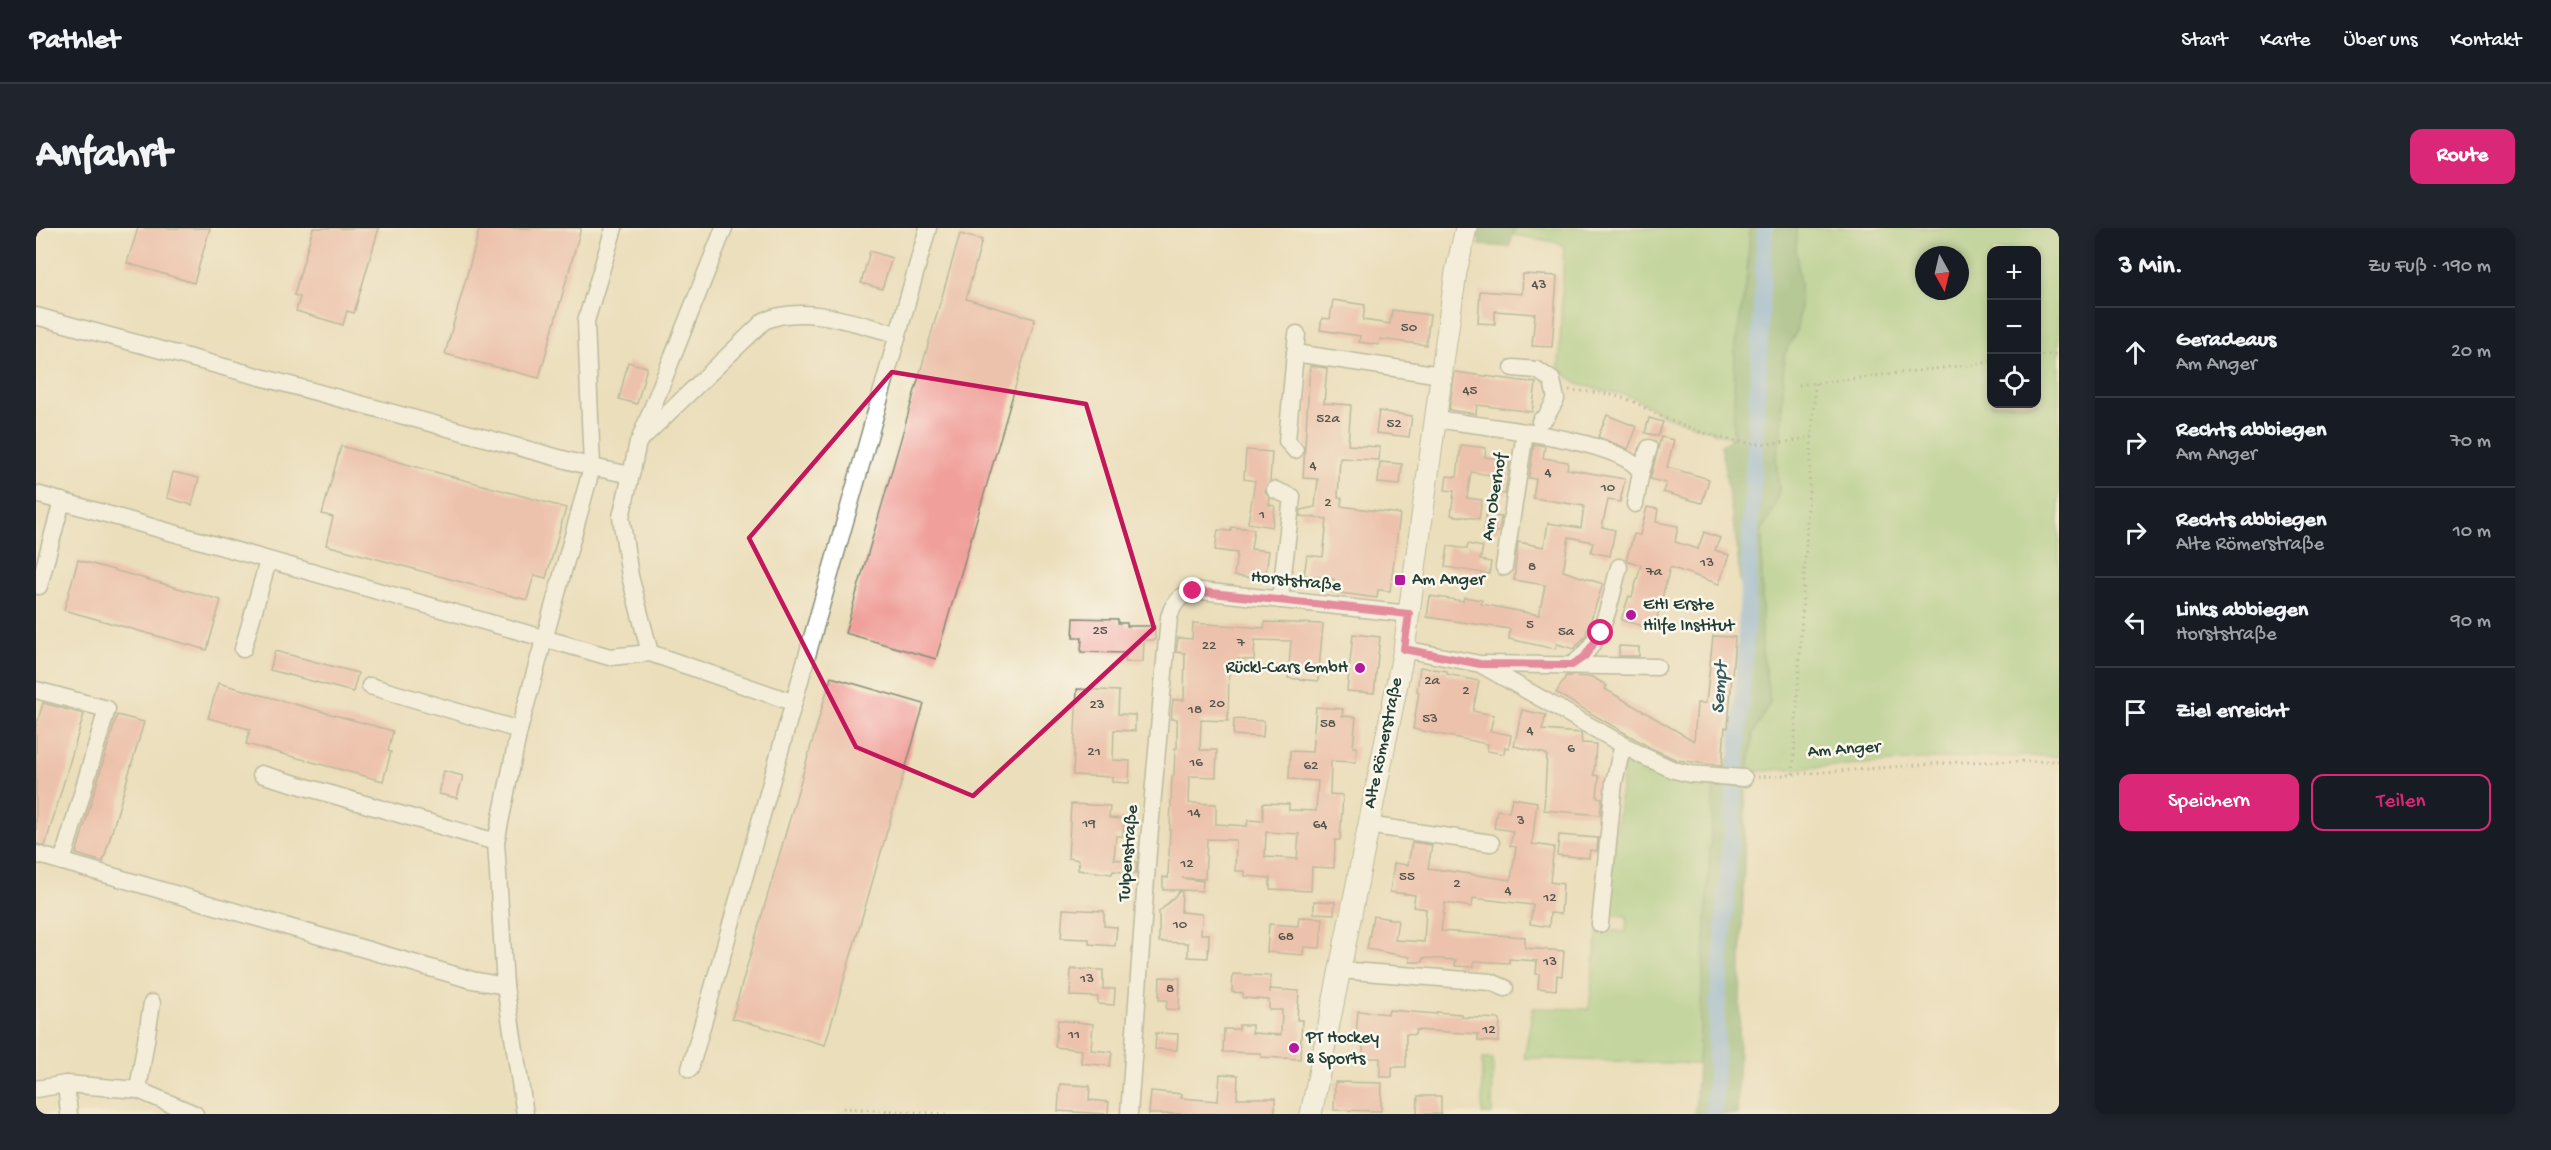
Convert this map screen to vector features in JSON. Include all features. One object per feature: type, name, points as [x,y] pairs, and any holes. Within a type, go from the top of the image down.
[{"type":"main road","name":"Alte Römerstraße","points":[[1311,1114],[1404,649],[1456,272],[1466,228]]},
{"type":"street","points":[[525,1114],[505,986],[495,842],[519,730],[592,467],[586,321],[614,228]]},
{"type":"street","points":[[650,653],[630,576],[621,518],[638,442],[724,228]]},
{"type":"street","points":[[690,1069],[928,228]]},
{"type":"street","points":[[638,442],[764,321],[779,314],[823,316],[897,334]]},
{"type":"street","points":[[36,316],[592,467],[631,475]]},
{"type":"street","points":[[1295,450],[1287,441],[1297,334]]},
{"type":"street","points":[[1295,353],[1441,375]]},
{"type":"street","points":[[1513,368],[1537,370],[1552,380],[1556,399],[1554,407],[1540,421]]},
{"type":"street","name":"Am Oberhof","points":[[1435,419],[1582,442],[1635,463],[1641,472]]},
{"type":"street","name":"Am Oberhof","points":[[1504,567],[1525,433]]},
{"type":"street","points":[[1635,504],[1648,448]]},
{"type":"street","points":[[1275,490],[1292,497],[1280,600]]},
{"type":"street","points":[[36,494],[610,657],[650,653],[792,702]]},
{"type":"street","points":[[39,586],[62,501]]},
{"type":"street","points":[[243,649],[268,561]]},
{"type":"street","points":[[1572,665],[1585,656],[1601,633],[1618,567]]},
{"type":"street","name":"Horststraße","points":[[1180,598],[1186,594],[1201,591],[1409,614]]},
{"type":"street","name":"Tulpenstraße","points":[[1129,1114],[1148,851],[1169,617],[1175,603],[1180,598]]},
{"type":"street","points":[[1404,649],[1480,664],[1657,667]]},
{"type":"street","points":[[1480,664],[1674,770],[1744,778]]},
{"type":"street","points":[[370,686],[519,730]]},
{"type":"street","points":[[36,690],[107,709],[62,862]]},
{"type":"street","points":[[1600,924],[1614,782],[1623,744]]},
{"type":"street","points":[[261,774],[495,842]]},
{"type":"street","points":[[1367,825],[1491,843]]},
{"type":"street","points":[[36,855],[460,977],[505,986]]},
{"type":"street","points":[[1339,970],[1491,982],[1505,988]]},
{"type":"street","points":[[138,1090],[152,1003]]},
{"type":"street","points":[[66,1084],[69,1114]]},
{"type":"street","points":[[36,1089],[66,1084],[138,1090],[195,1114]]},
{"type":"path","points":[[2041,356],[2059,354]]},
{"type":"path","points":[[1799,385],[1987,363]]},
{"type":"path","points":[[1793,774],[1815,383]]},
{"type":"path","points":[[1555,388],[1615,396],[1666,418],[1730,441],[1767,445],[1788,444],[1812,436]]},
{"type":"path","name":"Am Anger","points":[[1744,778],[1960,762],[2059,761]]},
{"type":"path","points":[[843,1108],[946,1114]]},
{"type":"highlighted area","points":[[892,372],[1086,404],[1154,628],[973,796],[856,747],[749,538]]},
{"type":"green space","points":[[1479,228],[1515,228],[1509,247],[1479,245],[1480,238],[1477,237]]},
{"type":"green space","points":[[1515,228],[1750,228],[1733,438],[1665,416],[1633,397],[1577,384],[1559,368],[1564,247],[1560,243],[1514,235]]},
{"type":"green space","points":[[1750,228],[1797,228],[1796,252],[1800,310],[1796,332],[1784,355],[1781,432],[1776,460],[1779,489],[1774,509],[1762,530],[1762,651],[1770,703],[1753,734],[1748,772],[1726,771],[1729,758],[1745,738],[1749,691],[1749,621],[1740,582],[1737,546],[1721,445],[1733,438],[1735,345],[1747,280]]},
{"type":"green space","points":[[1797,228],[2059,228],[2059,756],[1964,757],[1748,772],[1753,734],[1770,702],[1762,651],[1762,529],[1774,509],[1779,489],[1776,460],[1781,432],[1784,355],[1796,332],[1800,310],[1796,252]]},
{"type":"green space","points":[[1625,755],[1714,783],[1698,1064],[1524,1058],[1533,1008],[1589,1009],[1598,929],[1626,932],[1627,916],[1606,914]]},
{"type":"green space","points":[[1714,783],[1746,784],[1737,1114],[1695,1114]]},
{"type":"green space","points":[[1482,1059],[1493,1059],[1492,1114],[1482,1114]]},
{"type":"building","points":[[138,228],[210,228],[194,283],[127,263]]},
{"type":"building","points":[[313,228],[379,228],[354,313],[347,311],[343,325],[296,311],[300,297],[294,295]]},
{"type":"building","points":[[480,228],[581,228],[539,378],[445,354]]},
{"type":"building","points":[[960,234],[982,240],[966,299],[1035,319],[936,659],[845,633]]},
{"type":"building","points":[[870,251],[892,258],[882,289],[861,283]]},
{"type":"building","points":[[1523,274],[1557,276],[1552,347],[1532,346],[1535,314],[1495,311],[1495,324],[1478,323],[1480,291],[1522,294]]},
{"type":"building","points":[[1333,300],[1365,305],[1363,320],[1390,324],[1392,310],[1430,315],[1426,345],[1380,339],[1379,345],[1359,342],[1360,336],[1320,330],[1322,318],[1330,319]]},
{"type":"building","points":[[628,362],[647,367],[637,404],[619,399]]},
{"type":"building","points":[[1310,366],[1327,368],[1324,403],[1351,405],[1348,445],[1380,447],[1379,460],[1340,458],[1338,497],[1342,498],[1341,506],[1400,514],[1390,591],[1378,590],[1377,598],[1332,592],[1334,579],[1304,575],[1307,555],[1323,557],[1327,519],[1300,516],[1301,510],[1315,507],[1318,479],[1303,478]]},
{"type":"building","points":[[1455,372],[1536,383],[1532,412],[1477,405],[1476,414],[1449,410]]},
{"type":"building","points":[[1379,411],[1412,416],[1409,437],[1376,433]]},
{"type":"building","points":[[1607,415],[1637,427],[1628,449],[1598,437]]},
{"type":"building","points":[[1649,418],[1663,422],[1658,436],[1645,433]]},
{"type":"building","points":[[1661,437],[1674,440],[1667,467],[1709,479],[1702,503],[1663,492],[1666,483],[1650,479]]},
{"type":"building","points":[[1534,444],[1545,446],[1543,458],[1568,462],[1567,469],[1625,479],[1620,502],[1608,500],[1602,527],[1615,530],[1610,556],[1591,552],[1593,542],[1569,537],[1563,571],[1603,584],[1585,637],[1574,649],[1557,644],[1555,649],[1509,639],[1510,629],[1427,617],[1430,596],[1463,601],[1464,597],[1482,600],[1481,604],[1539,615],[1545,585],[1514,580],[1518,542],[1544,547],[1548,523],[1581,528],[1584,506],[1533,498],[1536,479],[1529,478]]},
{"type":"building","points":[[1461,445],[1486,448],[1485,457],[1510,460],[1505,494],[1494,492],[1497,476],[1471,472],[1467,498],[1482,500],[1479,519],[1451,515],[1454,491],[1445,490],[1447,476],[1457,477]]},
{"type":"building","points":[[341,446],[566,508],[546,578],[534,575],[527,600],[326,545],[333,517],[322,514]]},
{"type":"building","points":[[1246,450],[1272,452],[1270,481],[1265,491],[1270,499],[1269,505],[1275,506],[1272,527],[1248,523],[1255,481],[1244,479]]},
{"type":"building","points":[[1380,462],[1402,464],[1400,485],[1378,483]]},
{"type":"building","points":[[173,472],[199,478],[192,505],[167,498]]},
{"type":"building","points":[[1647,507],[1658,509],[1656,522],[1678,526],[1675,542],[1698,549],[1704,532],[1720,538],[1715,550],[1729,555],[1719,584],[1670,567],[1654,629],[1621,620],[1629,596],[1632,597],[1641,565],[1626,560],[1634,534],[1640,535]]},
{"type":"building","points":[[1486,515],[1501,517],[1499,532],[1483,530]]},
{"type":"building","points":[[1231,527],[1254,529],[1251,549],[1269,551],[1265,579],[1234,576],[1237,553],[1215,550],[1218,530],[1231,531]]},
{"type":"building","points":[[1468,544],[1483,547],[1480,560],[1491,562],[1489,574],[1445,567],[1448,546],[1467,549]]},
{"type":"building","points":[[78,560],[221,600],[207,650],[64,610]]},
{"type":"building","points":[[1074,618],[1118,619],[1118,623],[1127,623],[1127,626],[1155,626],[1155,640],[1144,640],[1143,662],[1125,662],[1126,653],[1081,652],[1082,638],[1073,638]]},
{"type":"building","points":[[1265,622],[1323,624],[1318,681],[1288,678],[1291,641],[1255,640],[1254,660],[1238,659],[1238,670],[1229,670],[1228,721],[1201,720],[1200,750],[1217,750],[1216,777],[1190,776],[1189,803],[1216,804],[1216,824],[1247,826],[1248,820],[1263,821],[1263,803],[1289,804],[1289,810],[1316,811],[1318,781],[1289,779],[1290,751],[1312,752],[1316,707],[1343,709],[1342,716],[1356,717],[1353,747],[1357,747],[1356,762],[1331,761],[1330,794],[1343,795],[1340,840],[1335,840],[1334,868],[1312,867],[1311,891],[1270,889],[1270,878],[1245,876],[1245,871],[1235,871],[1236,840],[1207,839],[1205,879],[1182,878],[1203,881],[1202,891],[1182,890],[1181,912],[1202,914],[1201,934],[1209,934],[1208,958],[1188,957],[1188,943],[1159,942],[1159,912],[1181,890],[1163,890],[1163,877],[1168,878],[1172,776],[1174,776],[1175,748],[1177,748],[1177,719],[1171,719],[1173,700],[1184,700],[1185,653],[1176,652],[1178,638],[1192,639],[1193,623],[1264,628]],"holes":[[[1266,832],[1299,834],[1297,859],[1265,857]]]},
{"type":"building","points":[[1353,634],[1380,637],[1374,693],[1347,691]]},
{"type":"building","points":[[1713,636],[1735,637],[1728,728],[1725,727],[1722,766],[1677,760],[1649,747],[1556,693],[1566,676],[1593,677],[1607,686],[1605,689],[1694,741],[1697,703],[1706,703]]},
{"type":"building","points":[[1619,646],[1639,647],[1639,656],[1619,656]]},
{"type":"building","points":[[275,651],[358,673],[353,692],[270,670]]},
{"type":"building","points":[[1420,667],[1447,671],[1447,674],[1479,681],[1473,711],[1494,715],[1490,731],[1511,735],[1509,748],[1505,747],[1504,754],[1487,751],[1488,744],[1413,729],[1419,692],[1417,691]]},
{"type":"building","points":[[831,677],[924,704],[825,1045],[732,1018]]},
{"type":"building","points":[[218,683],[393,731],[388,751],[391,752],[383,781],[246,744],[250,729],[208,718]]},
{"type":"building","points":[[1077,689],[1119,691],[1118,714],[1135,715],[1135,731],[1114,730],[1113,760],[1130,761],[1129,783],[1112,782],[1112,777],[1073,775]]},
{"type":"building","points":[[43,703],[84,714],[45,846],[36,844],[36,727]]},
{"type":"building","points":[[1522,710],[1546,715],[1542,730],[1581,733],[1582,743],[1596,744],[1594,775],[1599,776],[1597,797],[1602,798],[1600,815],[1544,810],[1547,754],[1514,746]]},
{"type":"building","points":[[117,715],[144,722],[103,862],[76,854]]},
{"type":"building","points":[[1234,719],[1264,721],[1263,737],[1233,735]]},
{"type":"building","points":[[444,771],[463,776],[457,798],[439,794]]},
{"type":"building","points":[[1512,798],[1537,802],[1532,844],[1554,847],[1550,882],[1563,884],[1561,914],[1550,913],[1549,927],[1530,924],[1533,905],[1473,898],[1472,907],[1445,903],[1441,931],[1525,937],[1525,948],[1564,951],[1562,976],[1557,975],[1556,990],[1538,988],[1537,961],[1509,959],[1509,963],[1474,961],[1474,967],[1455,966],[1456,960],[1423,958],[1423,962],[1410,962],[1410,957],[1367,949],[1373,916],[1398,920],[1395,940],[1424,942],[1426,909],[1413,907],[1415,895],[1390,892],[1394,863],[1408,865],[1412,842],[1432,845],[1428,868],[1511,880],[1516,847],[1510,846],[1513,831],[1494,828],[1497,810],[1509,812]]},
{"type":"building","points":[[1071,804],[1110,806],[1109,818],[1124,819],[1123,836],[1116,836],[1114,859],[1137,862],[1136,873],[1113,871],[1112,874],[1078,870],[1079,860],[1068,858]]},
{"type":"building","points":[[1559,835],[1598,838],[1597,851],[1590,850],[1589,858],[1557,855]]},
{"type":"building","points":[[1314,901],[1335,902],[1334,914],[1314,913]]},
{"type":"building","points":[[1063,909],[1104,911],[1104,926],[1117,927],[1115,946],[1089,944],[1089,939],[1061,938]]},
{"type":"building","points":[[1299,917],[1323,918],[1320,948],[1304,947],[1303,955],[1267,952],[1269,924],[1298,926]]},
{"type":"building","points":[[1071,969],[1103,970],[1103,989],[1115,989],[1114,1005],[1098,1004],[1098,997],[1070,996]]},
{"type":"building","points":[[1233,974],[1271,976],[1270,989],[1299,991],[1297,1020],[1302,1020],[1300,1059],[1261,1057],[1261,1053],[1223,1052],[1224,1029],[1239,1029],[1239,1025],[1252,1025],[1252,1033],[1281,1035],[1282,1010],[1269,1010],[1269,1000],[1243,998],[1243,993],[1232,992]]},
{"type":"building","points":[[1160,977],[1180,978],[1179,1010],[1166,1009],[1167,1000],[1159,1000]]},
{"type":"building","points":[[1389,1010],[1462,1014],[1462,1017],[1500,1019],[1499,1042],[1478,1041],[1478,1034],[1416,1030],[1415,1035],[1406,1034],[1406,1067],[1392,1067],[1392,1077],[1380,1077],[1380,1058],[1363,1058],[1363,1037],[1356,1037],[1358,1011],[1388,1014]]},
{"type":"building","points":[[1058,1020],[1093,1024],[1091,1050],[1112,1052],[1110,1066],[1081,1063],[1082,1050],[1055,1047]]},
{"type":"building","points":[[1156,1033],[1178,1034],[1177,1050],[1155,1049]]},
{"type":"building","points":[[1220,1074],[1238,1075],[1237,1098],[1275,1098],[1275,1114],[1149,1114],[1151,1091],[1182,1094],[1181,1098],[1218,1101]]},
{"type":"building","points":[[1335,1082],[1382,1083],[1381,1111],[1334,1110]]},
{"type":"building","points":[[1060,1084],[1090,1086],[1089,1100],[1109,1102],[1108,1114],[1058,1111]]},
{"type":"building","points":[[1418,1096],[1441,1096],[1441,1114],[1417,1114]]},
{"type":"waterway","name":"Sempt","points":[[1714,1114],[1717,1014],[1744,670],[1765,228]]},
{"type":"place","name":"Am Anger","points":[[1400,580]]},
{"type":"place","name":"EHI Erste Hilfe Institut","points":[[1631,615]]},
{"type":"place","name":"Rückl-Cars GmbH","points":[[1360,668]]},
{"type":"place","name":"PT Hockey & Sports","points":[[1294,1048]]},
{"type":"route","points":[[1193,591],[1409,614],[1404,649],[1480,664],[1572,665],[1585,656],[1601,633]]}]
